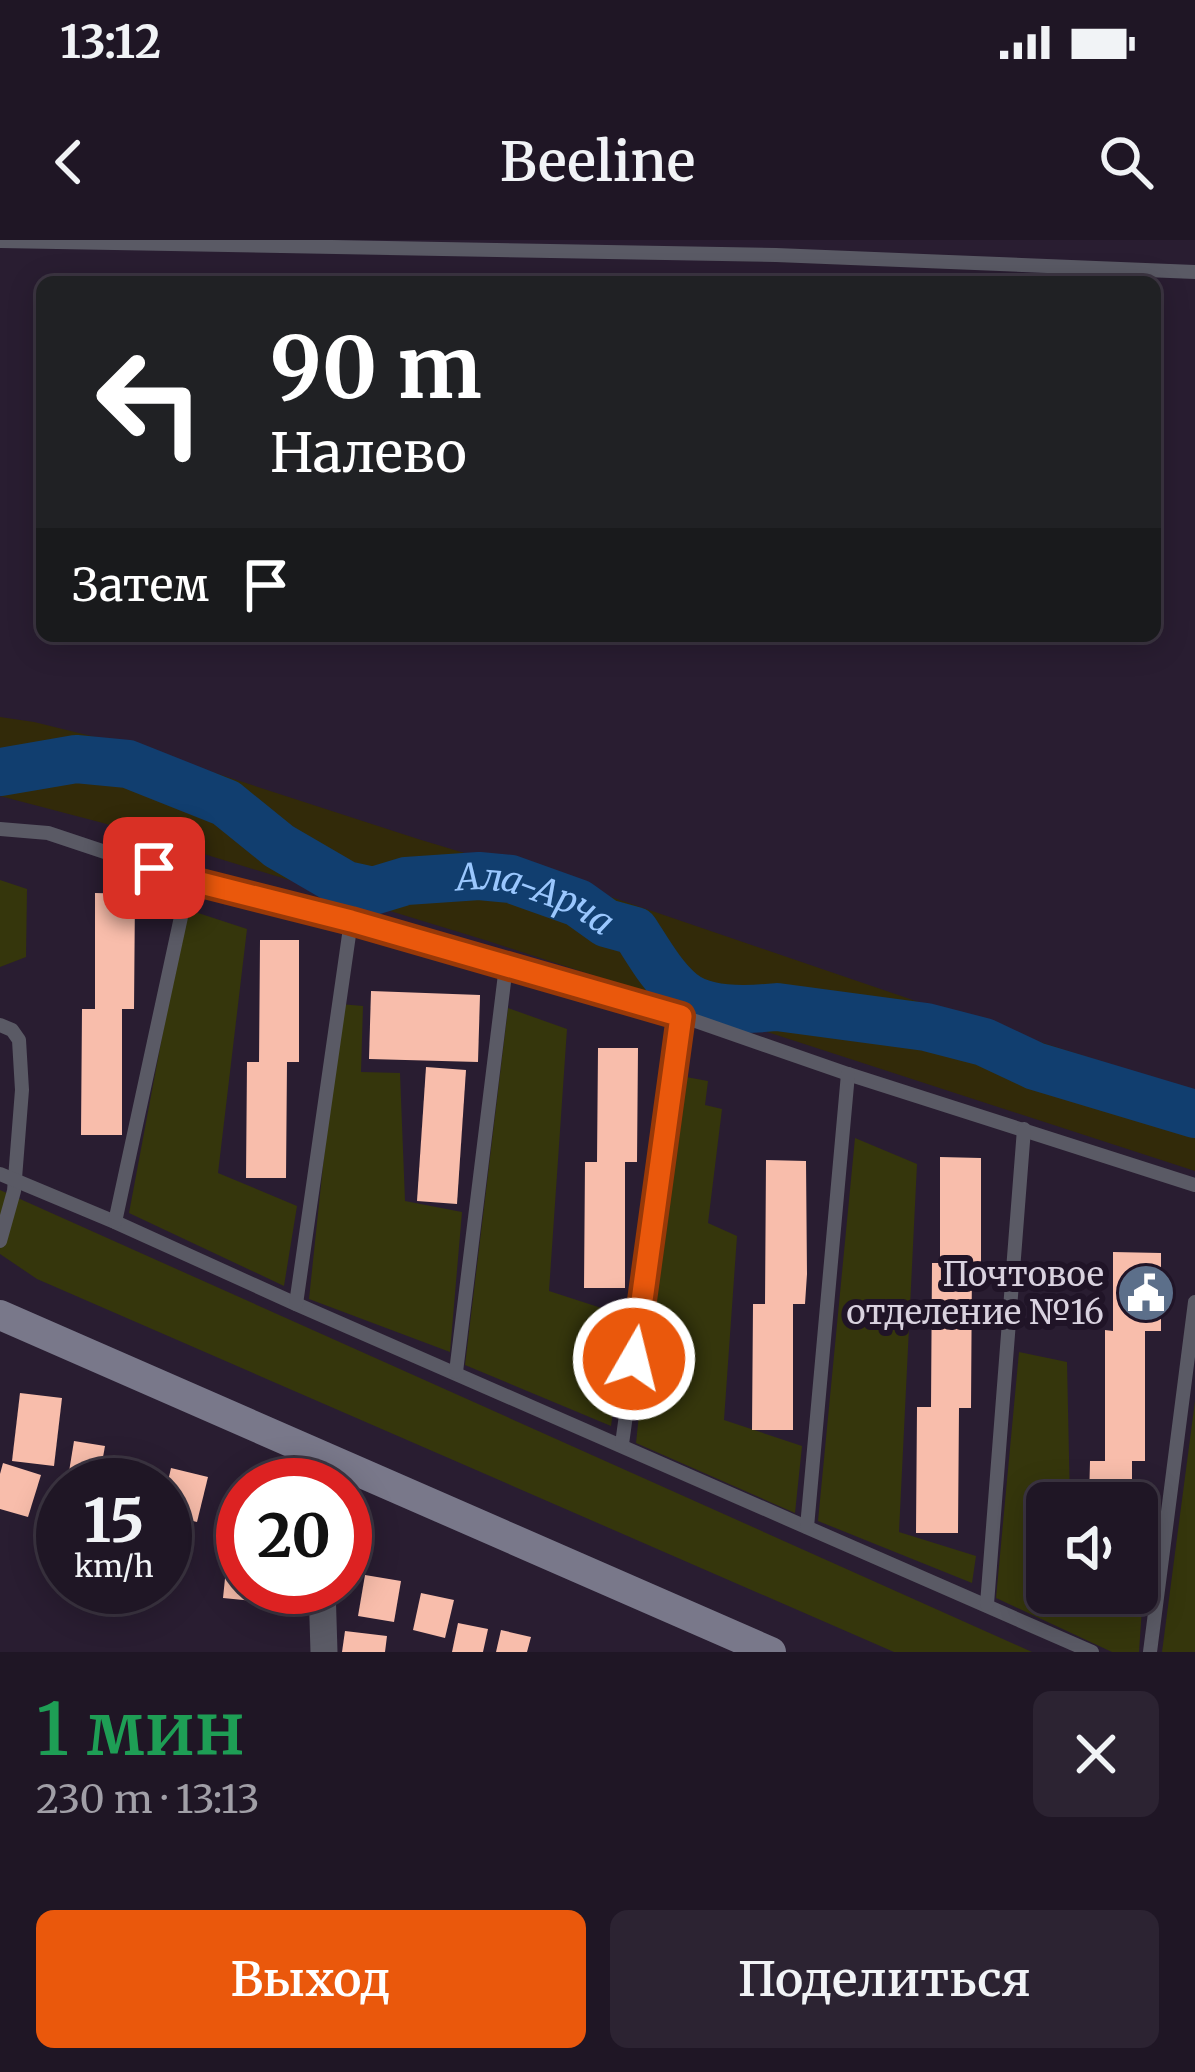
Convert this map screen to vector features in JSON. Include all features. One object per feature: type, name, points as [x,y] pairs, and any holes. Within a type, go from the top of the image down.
[{"type":"main road","points":[[0,1315],[294,1458]]},
{"type":"main road","points":[[372,1492],[771,1652]]},
{"type":"street","points":[[323,1614],[324,1652]]},
{"type":"lane","points":[[0,241],[776,255],[1195,272]]},
{"type":"lane","points":[[0,829],[48,833],[189,880],[351,921],[681,1016],[1195,1185]]},
{"type":"lane","points":[[115,1222],[189,880]]},
{"type":"lane","points":[[296,1304],[351,921]]},
{"type":"lane","points":[[456,1372],[506,966]]},
{"type":"lane","points":[[622,1444],[681,1016]]},
{"type":"lane","points":[[0,1025],[19,1040],[22,1090],[7,1178],[10,1212],[0,1241]]},
{"type":"lane","points":[[807,1527],[848,1074]]},
{"type":"lane","points":[[987,1604],[1024,1129]]},
{"type":"lane","points":[[7,1178],[1092,1652]]},
{"type":"lane","points":[[1150,1652],[1195,1302]]},
{"type":"shaded area","points":[[0,880],[27,889],[26,957],[0,967]]},
{"type":"shaded area","points":[[186,909],[247,929],[218,1173],[297,1206],[284,1286],[129,1213]]},
{"type":"shaded area","points":[[340,1004],[363,1006],[361,1072],[400,1073],[405,1201],[462,1212],[450,1352],[309,1299]]},
{"type":"shaded area","points":[[508,1008],[567,1029],[549,1291],[626,1316],[611,1426],[465,1365]]},
{"type":"shaded area","points":[[675,1075],[708,1081],[705,1105],[722,1109],[708,1223],[737,1236],[724,1420],[802,1446],[795,1513],[636,1443]]},
{"type":"shaded area","points":[[855,1138],[917,1164],[899,1532],[976,1556],[972,1583],[818,1521]]},
{"type":"shaded area","points":[[0,1190],[1032,1652],[894,1652],[37,1279],[0,1254]]},
{"type":"shaded area","points":[[1019,1352],[1067,1362],[1070,1482],[1026,1482],[1026,1612],[996,1598]]},
{"type":"shaded area","points":[[1195,1401],[1195,1652],[1162,1652]]},
{"type":"shaded area","points":[[1030,1614],[1142,1614],[1139,1652],[1112,1652]]},
{"type":"sand","points":[[0,717],[132,746],[614,898],[1195,1091],[1195,1171],[488,941],[0,796]]},
{"type":"building","points":[[95,893],[135,894],[134,1009],[122,1009],[122,1135],[81,1135],[82,1009],[95,1009]]},
{"type":"building","points":[[260,940],[299,940],[299,1062],[287,1062],[286,1178],[246,1178],[247,1062],[259,1062]]},
{"type":"building","points":[[371,991],[480,995],[478,1062],[369,1059]]},
{"type":"building","points":[[598,1048],[638,1048],[637,1162],[625,1162],[625,1288],[584,1288],[585,1162],[597,1162]]},
{"type":"building","points":[[426,1067],[466,1070],[457,1204],[417,1201]]},
{"type":"building","points":[[940,1157],[981,1158],[981,1264],[972,1263],[971,1408],[959,1408],[958,1533],[916,1533],[917,1407],[931,1407],[932,1263],[940,1263]]},
{"type":"building","points":[[766,1160],[806,1161],[807,1274],[805,1304],[793,1304],[793,1430],[752,1430],[753,1304],[765,1304]]},
{"type":"building","points":[[1113,1252],[1161,1253],[1161,1331],[1145,1331],[1145,1461],[1132,1461],[1132,1482],[1090,1482],[1090,1461],[1105,1461],[1105,1330],[1113,1331]]},
{"type":"building","points":[[20,1393],[62,1398],[55,1458],[36,1458],[36,1464],[12,1461]]},
{"type":"building","points":[[74,1441],[105,1446],[103,1458],[71,1458]]},
{"type":"building","points":[[3,1463],[36,1473],[28,1517],[0,1509]]},
{"type":"building","points":[[192,1473],[208,1477],[197,1522],[192,1521]]},
{"type":"building","points":[[372,1576],[401,1581],[394,1622],[358,1616],[372,1614]]},
{"type":"building","points":[[421,1593],[454,1600],[445,1638],[413,1630]]},
{"type":"building","points":[[458,1623],[488,1629],[483,1652],[452,1652]]},
{"type":"building","points":[[501,1630],[531,1637],[527,1652],[496,1652]]},
{"type":"building","points":[[345,1631],[387,1636],[385,1652],[342,1652]]},
{"type":"waterway","name":"Ала-Арча","points":[[0,772],[76,759],[128,764],[226,803],[279,846],[346,885],[373,891],[406,881],[479,876],[511,879],[578,903],[606,923],[635,931],[668,980],[702,1004],[777,1007],[926,1027],[1195,1114]]},
{"type":"place","name":"Почтовое отделение №16","points":[[1146,1293]]},
{"type":"route","points":[[154,868],[681,1016],[634,1359]]}]
